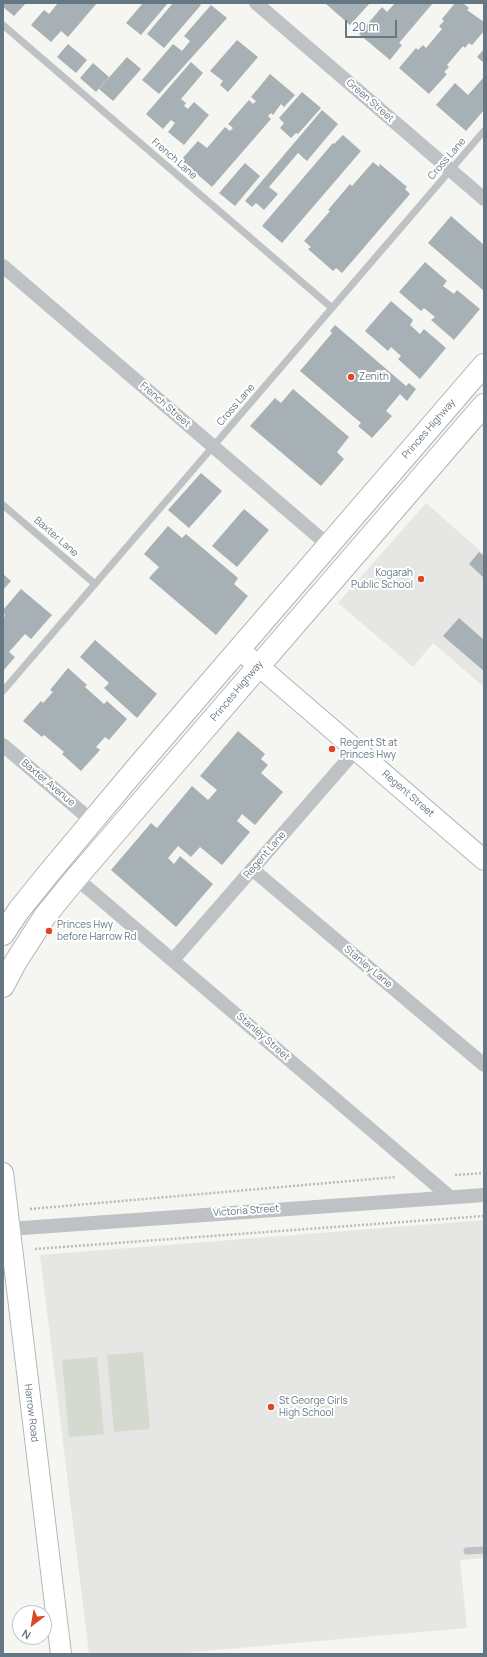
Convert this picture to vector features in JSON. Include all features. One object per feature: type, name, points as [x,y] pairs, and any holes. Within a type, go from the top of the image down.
[{"type":"highway","name":"Princes Highway","points":[[3,934],[29,898],[92,821],[484,365]]},
{"type":"highway","name":"Princes Highway","points":[[3,986],[15,963],[45,916],[76,878],[484,405]]},
{"type":"main road","name":"Regent Street","points":[[240,650],[484,860]]},
{"type":"main road","name":"Harrow Road","points":[[3,1173],[61,1654]]},
{"type":"street","name":"Green Street","points":[[256,3],[484,199]]},
{"type":"street","name":"French Street","points":[[3,266],[328,545]]},
{"type":"street","name":"Baxter Avenue","points":[[3,745],[92,821]]},
{"type":"street","name":"Regent Lane","points":[[173,960],[356,750]]},
{"type":"street","name":"Stanley Lane","points":[[252,869],[484,1065]]},
{"type":"street","name":"Stanley Street","points":[[76,878],[450,1197]]},
{"type":"street","name":"Victoria Street","points":[[9,1229],[484,1195]]},
{"type":"lane","name":"French Lane","points":[[3,25],[332,308]]},
{"type":"lane","name":"Cross Lane","points":[[3,691],[484,131]]},
{"type":"lane","name":"Baxter Lane","points":[[3,505],[95,584]]},
{"type":"lane","points":[[467,1551],[484,1550]]},
{"type":"path","points":[[455,1175],[484,1173]]},
{"type":"path","points":[[30,1209],[396,1177]]},
{"type":"path","points":[[35,1249],[484,1216]]},
{"type":"shaded area","name":"Kogarah Public School","points":[[426,503],[484,554],[484,687],[433,643],[413,667],[338,603]]},
{"type":"shaded area","name":"St George Girls High School","points":[[484,1220],[484,1558],[460,1560],[467,1628],[171,1654],[89,1654],[40,1255]]},
{"type":"shaded area","points":[[143,1352],[150,1429],[114,1432],[107,1355]]},
{"type":"shaded area","points":[[97,1357],[104,1434],[69,1437],[62,1360]]},
{"type":"building","points":[[3,3],[26,3],[14,16],[3,7]]},
{"type":"building","points":[[58,3],[97,3],[68,37],[61,31],[51,42],[31,25],[44,10],[49,14]]},
{"type":"building","points":[[143,3],[168,3],[141,35],[126,23]]},
{"type":"building","points":[[173,3],[199,3],[201,5],[164,48],[147,34]]},
{"type":"building","points":[[325,3],[370,3],[350,25]]},
{"type":"building","points":[[395,3],[433,3],[399,43],[402,45],[390,60],[359,34],[382,7],[387,12]]},
{"type":"building","points":[[455,3],[463,3],[469,8],[467,10],[484,22],[484,31],[472,45],[469,43],[465,48],[463,46],[447,65],[449,67],[444,72],[447,74],[429,94],[399,68],[416,48],[418,50],[423,45],[426,48],[442,29],[439,26],[444,21],[442,19]]},
{"type":"building","points":[[211,5],[227,18],[159,94],[142,80],[173,44],[182,51],[190,41],[184,36]]},
{"type":"building","points":[[237,40],[258,57],[228,92],[220,85],[223,81],[210,71]]},
{"type":"building","points":[[68,44],[87,60],[76,73],[57,57]]},
{"type":"building","points":[[484,49],[484,63],[477,57]]},
{"type":"building","points":[[127,57],[141,69],[113,101],[99,89]]},
{"type":"building","points":[[191,62],[203,73],[181,99],[186,103],[184,106],[188,109],[194,102],[209,115],[184,145],[168,132],[175,123],[171,120],[163,129],[146,114]]},
{"type":"building","points":[[93,63],[109,77],[96,92],[80,78]]},
{"type":"building","points":[[270,74],[295,95],[284,107],[281,104],[273,115],[271,113],[268,116],[271,119],[212,187],[181,160],[198,141],[207,148],[225,127],[230,131],[233,128],[228,124],[249,100],[253,104],[256,101],[251,97]]},
{"type":"building","points":[[484,77],[484,110],[466,131],[436,105],[455,83],[468,95]]},
{"type":"building","points":[[302,92],[321,108],[298,134],[296,133],[291,138],[280,128],[284,123],[279,118]]},
{"type":"building","points":[[322,110],[338,124],[307,161],[298,153],[269,187],[278,194],[264,210],[256,203],[252,207],[245,201]]},
{"type":"building","points":[[343,135],[361,151],[282,243],[262,226],[333,143],[334,144]]},
{"type":"building","points":[[373,162],[379,167],[380,164],[407,187],[405,189],[410,194],[342,273],[336,268],[333,271],[308,249],[311,247],[304,241],[330,211],[328,210],[350,184],[352,186]]},
{"type":"building","points":[[245,163],[260,176],[235,206],[219,193]]},
{"type":"building","points":[[451,216],[484,245],[484,291],[428,243]]},
{"type":"building","points":[[425,262],[447,281],[443,286],[454,294],[457,290],[480,309],[454,340],[431,320],[435,317],[424,308],[421,311],[399,292]]},
{"type":"building","points":[[391,301],[413,320],[410,325],[420,334],[424,329],[446,348],[420,379],[398,359],[401,356],[391,347],[388,351],[365,331]]},
{"type":"building","name":"Zenith","points":[[335,325],[406,386],[409,383],[416,389],[407,401],[400,394],[386,411],[392,416],[372,438],[358,426],[361,423],[300,371],[332,333],[330,331]]},
{"type":"building","points":[[293,389],[349,437],[337,452],[344,459],[321,486],[250,426],[275,398],[281,403]]},
{"type":"building","points":[[201,473],[222,491],[189,528],[168,510]]},
{"type":"building","points":[[244,509],[269,530],[237,567],[212,546]]},
{"type":"building","points":[[168,526],[182,538],[186,534],[238,578],[234,584],[248,596],[216,635],[149,578],[159,567],[144,554]]},
{"type":"building","points":[[479,552],[484,556],[484,578],[469,564]]},
{"type":"building","points":[[3,574],[11,581],[3,590]]},
{"type":"building","points":[[21,589],[52,615],[31,639],[25,634],[9,652],[15,657],[3,671],[3,618],[5,616],[3,610]]},
{"type":"building","points":[[459,618],[484,640],[484,671],[443,636]]},
{"type":"building","points":[[95,640],[157,694],[137,718],[104,688],[109,683],[80,657]]},
{"type":"building","points":[[68,668],[87,685],[85,687],[104,704],[107,701],[127,719],[109,740],[105,737],[96,747],[100,750],[81,771],[62,754],[64,752],[44,735],[42,737],[23,721],[41,701],[43,703],[53,692],[50,690]]},
{"type":"building","points":[[238,731],[265,754],[261,759],[268,765],[261,773],[283,792],[255,825],[242,814],[237,821],[250,832],[222,865],[200,847],[191,857],[178,846],[168,858],[174,864],[180,856],[213,884],[176,927],[111,870],[151,823],[157,828],[192,786],[208,800],[217,790],[200,776]]},
{"type":"place","name":"Zenith","points":[[351,377]]},
{"type":"place","name":"Kogarah Public School","points":[[421,579]]},
{"type":"place","name":"Regent St at Princes Hwy","points":[[332,749]]},
{"type":"place","name":"Princes Hwy before Harrow Rd","points":[[49,931]]},
{"type":"place","name":"St George Girls High School","points":[[271,1407]]}]
